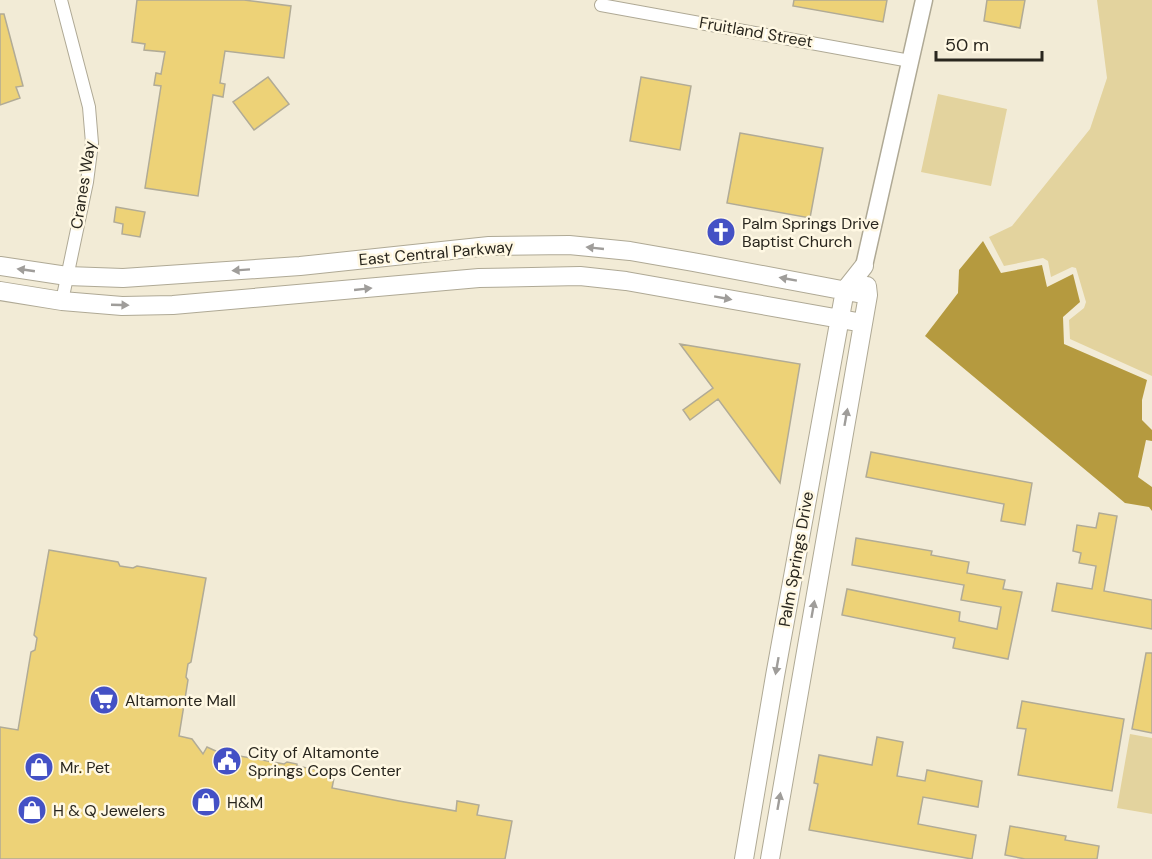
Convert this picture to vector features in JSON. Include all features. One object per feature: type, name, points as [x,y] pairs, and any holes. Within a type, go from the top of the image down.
[{"type":"main road","name":"East Central Parkway","points":[[0,266],[67,276],[123,278],[308,265],[489,246],[569,245],[651,255],[868,295]]},
{"type":"main road","name":"Palm Springs Drive","points":[[744,859],[845,290],[864,266]]},
{"type":"main road","name":"Palm Springs Drive","points":[[770,859],[868,295],[864,266]]},
{"type":"main road","name":"East Central Parkway","points":[[0,291],[62,301],[122,306],[173,305],[479,278],[580,276],[626,281],[863,323]]},
{"type":"street","name":"Cranes Way","points":[[61,0],[89,107],[92,143],[87,182],[62,301]]},
{"type":"street","name":"Palm Springs Drive","points":[[864,266],[924,0]]},
{"type":"street","name":"Fruitland Street","points":[[601,5],[910,61]]},
{"type":"shaded area","points":[[1097,0],[1152,0],[1152,376],[1070,339],[1069,320],[1084,308],[1086,302],[1076,268],[1072,267],[1051,277],[1048,261],[1043,258],[1004,266],[989,237],[1012,226],[1090,129],[1107,78]]},
{"type":"shaded area","points":[[938,94],[1007,109],[991,186],[921,172]]},
{"type":"shaded area","points":[[983,241],[1001,273],[1042,265],[1047,287],[1073,274],[1080,302],[1063,317],[1064,344],[1147,380],[1142,400],[1142,420],[1152,430],[1152,441],[1146,440],[1138,477],[1152,487],[1152,511],[1149,507],[1125,503],[925,336],[958,293],[959,270]]},
{"type":"shaded area","points":[[1130,734],[1152,738],[1152,814],[1117,808]]},
{"type":"building","points":[[137,0],[244,0],[291,6],[284,58],[225,51],[220,83],[225,84],[223,97],[213,95],[198,196],[145,188],[161,86],[154,85],[156,73],[161,74],[165,52],[144,50],[145,44],[132,42]]},
{"type":"building","points":[[794,0],[887,0],[883,22],[793,6]]},
{"type":"building","points":[[987,0],[1025,0],[1020,28],[984,21]]},
{"type":"building","points":[[0,14],[4,14],[23,86],[16,87],[20,98],[0,105]]},
{"type":"building","points":[[268,77],[289,104],[254,130],[233,102]]},
{"type":"building","points":[[641,77],[691,86],[680,150],[630,141]]},
{"type":"building","points":[[740,133],[823,148],[810,218],[727,203]]},
{"type":"building","points":[[116,207],[145,212],[140,237],[122,234],[123,224],[114,222]]},
{"type":"building","points":[[680,344],[800,364],[780,483],[718,399],[690,420],[683,410],[713,388]]},
{"type":"building","points":[[871,452],[1032,483],[1025,525],[1001,521],[1004,504],[866,477]]},
{"type":"building","points":[[1099,513],[1117,516],[1104,591],[1152,600],[1152,629],[1052,611],[1057,583],[1092,589],[1096,566],[1079,563],[1081,553],[1073,551],[1077,525],[1096,528]]},
{"type":"building","points":[[856,538],[932,551],[931,555],[969,562],[967,573],[1005,580],[1003,589],[1022,592],[1008,659],[953,648],[955,638],[842,615],[847,589],[960,612],[959,621],[997,629],[1001,607],[961,600],[964,585],[852,565]]},
{"type":"building","name":"Altamonte Mall","points":[[49,550],[118,562],[120,566],[133,568],[137,566],[206,578],[191,662],[188,664],[186,677],[188,680],[179,736],[192,739],[203,754],[207,747],[218,752],[284,764],[287,762],[322,771],[325,769],[335,773],[332,788],[399,801],[456,811],[457,801],[479,805],[477,815],[512,821],[505,859],[0,859],[0,727],[18,730],[31,652],[35,650],[37,638],[34,635]]},
{"type":"building","points":[[1146,653],[1152,653],[1152,733],[1132,729]]},
{"type":"building","points":[[1022,701],[1124,719],[1112,791],[1018,775],[1026,729],[1017,728]]},
{"type":"building","points":[[877,737],[903,742],[897,776],[925,781],[927,770],[982,781],[978,807],[923,797],[918,824],[976,835],[972,859],[809,830],[818,784],[814,783],[819,755],[872,765]]},
{"type":"building","points":[[1010,826],[1066,836],[1065,840],[1099,846],[1097,859],[1025,859],[1005,855]]},
{"type":"place","name":"Palm Springs Drive Baptist Church","points":[[721,232]]},
{"type":"place","name":"Altamonte Mall","points":[[104,700]]},
{"type":"place","name":"City of Altamonte Springs Cops Center","points":[[227,761]]},
{"type":"place","name":"Mr. Pet","points":[[39,767]]},
{"type":"place","name":"H&M","points":[[206,802]]},
{"type":"place","name":"H & Q Jewelers","points":[[32,810]]}]
